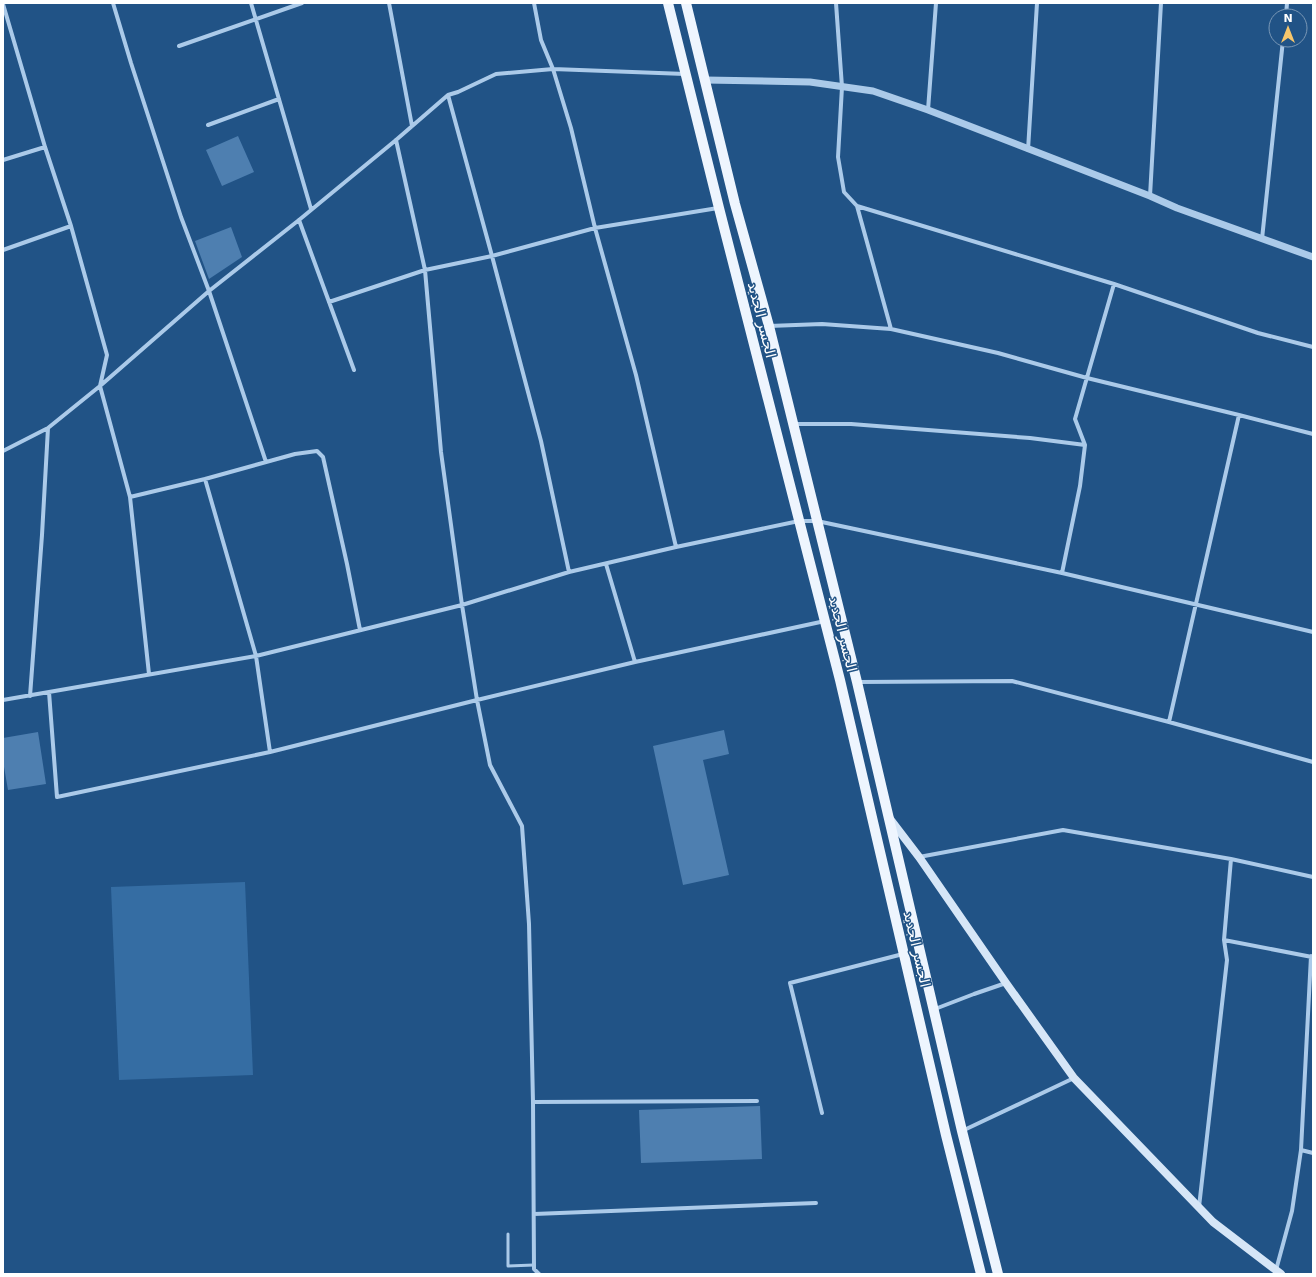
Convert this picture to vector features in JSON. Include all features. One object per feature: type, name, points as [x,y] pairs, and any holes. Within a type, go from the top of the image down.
[{"type":"main road","name":"الجسر الجديد","points":[[668,3],[718,208],[840,680],[946,1135],[981,1274]]},
{"type":"main road","name":"الجسر الجديد","points":[[686,3],[735,204],[769,326],[858,682],[962,1131],[998,1274]]},
{"type":"main road","points":[[890,819],[919,857],[1074,1078],[1213,1222],[1278,1272]]},
{"type":"street","points":[[113,3],[181,217],[209,291],[266,462]]},
{"type":"street","points":[[251,3],[311,209]]},
{"type":"street","points":[[179,46],[302,3]]},
{"type":"street","points":[[389,3],[412,126]]},
{"type":"street","points":[[534,3],[541,40],[553,69],[571,128],[595,228],[636,375],[676,547]]},
{"type":"street","points":[[836,3],[842,87],[838,157],[844,192],[857,206],[891,329]]},
{"type":"street","points":[[928,110],[936,3]]},
{"type":"street","points":[[1028,150],[1037,3]]},
{"type":"street","points":[[1150,196],[1161,3]]},
{"type":"street","points":[[3,4],[5,18],[71,226],[106,355],[100,386],[130,497],[149,674]]},
{"type":"street","points":[[1262,240],[1283,48]]},
{"type":"street","points":[[3,451],[48,428],[100,386],[209,291],[299,220],[448,95],[458,92],[496,74],[553,69],[685,74]]},
{"type":"street","points":[[704,80],[810,82],[873,91],[928,110],[1150,196],[1176,208],[1313,257]]},
{"type":"street","points":[[448,95],[541,442],[569,572]]},
{"type":"street","points":[[208,125],[279,99]]},
{"type":"street","points":[[396,140],[425,270],[441,452],[477,700],[490,765],[522,826],[529,924],[533,1102],[534,1269],[539,1274]]},
{"type":"street","points":[[3,160],[45,147]]},
{"type":"street","points":[[857,206],[1114,284],[1258,333],[1313,347]]},
{"type":"street","points":[[329,302],[425,270],[492,256],[595,228],[718,208]]},
{"type":"street","points":[[299,220],[354,370]]},
{"type":"street","points":[[3,250],[71,226]]},
{"type":"street","points":[[1062,573],[1080,486],[1085,445],[1075,419],[1114,284]]},
{"type":"street","points":[[769,326],[822,324],[891,329],[998,353],[1087,378],[1313,434]]},
{"type":"street","points":[[1169,722],[1239,415]]},
{"type":"street","points":[[793,424],[851,424],[1030,438],[1085,445]]},
{"type":"street","points":[[30,696],[48,428]]},
{"type":"street","points":[[130,497],[205,479],[295,454],[317,451],[323,457],[360,630]]},
{"type":"street","points":[[205,479],[256,656],[270,752]]},
{"type":"street","points":[[3,700],[256,656],[462,604],[569,572],[676,547],[799,521],[817,521],[1062,573],[1313,632]]},
{"type":"street","points":[[606,564],[635,662]]},
{"type":"street","points":[[49,692],[57,797],[270,752],[635,662],[825,621]]},
{"type":"street","points":[[858,682],[1012,681],[1169,722],[1313,762]]},
{"type":"street","points":[[919,857],[1063,830],[1231,859],[1313,876]]},
{"type":"street","points":[[1199,1207],[1227,960],[1224,940],[1231,859]]},
{"type":"street","points":[[1224,940],[1312,956],[1301,1150],[1292,1211],[1278,1272]]},
{"type":"street","points":[[822,1113],[790,983],[904,954]]},
{"type":"street","points":[[934,1009],[1006,983]]},
{"type":"street","points":[[962,1131],[1074,1078]]},
{"type":"street","points":[[533,1102],[757,1101]]},
{"type":"street","points":[[1301,1150],[1313,1153]]},
{"type":"street","points":[[534,1214],[816,1203]]},
{"type":"lane","points":[[508,1234],[508,1266],[534,1265]]},
{"type":"shaded area","points":[[245,882],[253,1075],[119,1080],[111,887]]},
{"type":"building","points":[[238,136],[254,172],[222,186],[206,150]]},
{"type":"building","points":[[231,227],[242,257],[209,279],[195,241]]},
{"type":"building","points":[[724,730],[729,754],[703,760],[729,875],[683,885],[653,746]]},
{"type":"building","points":[[38,732],[46,784],[8,790],[3,761],[3,738]]},
{"type":"building","points":[[760,1106],[762,1159],[641,1163],[639,1110]]}]
